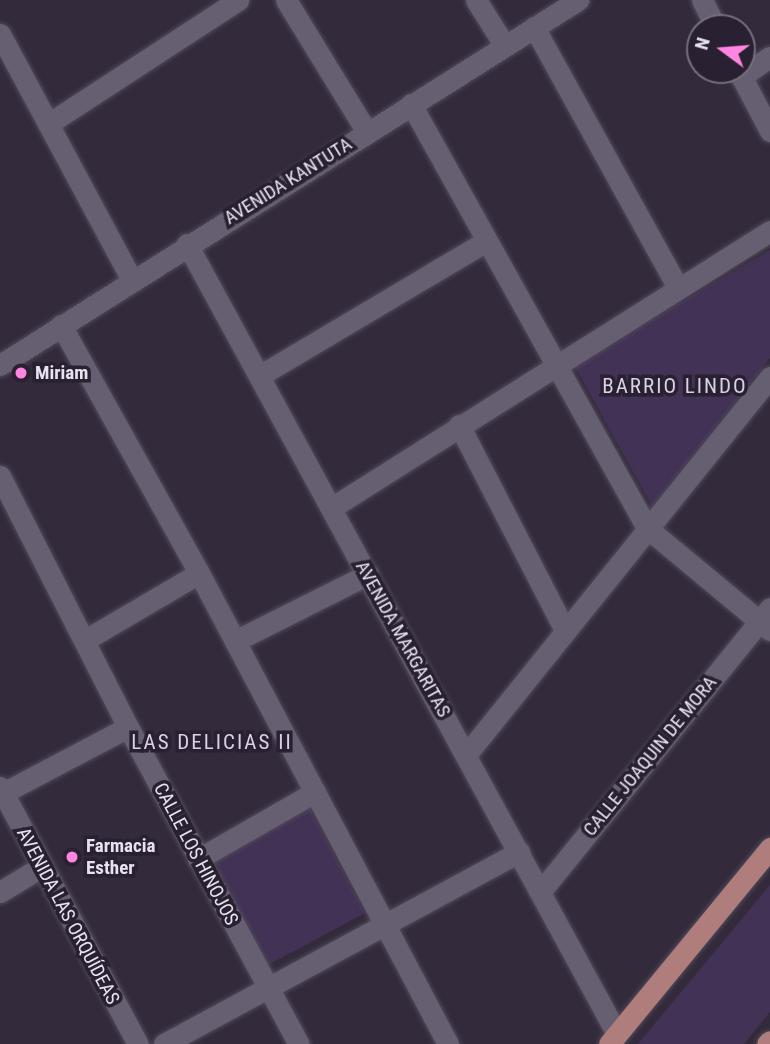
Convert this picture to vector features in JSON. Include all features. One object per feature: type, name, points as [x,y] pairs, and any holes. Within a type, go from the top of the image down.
[{"type":"main road","points":[[613,1039],[770,848]]},
{"type":"street","points":[[48,124],[239,0]]},
{"type":"street","points":[[286,0],[367,132]]},
{"type":"street","points":[[476,0],[505,46]]},
{"type":"street","name":"AVENIDA KANTUTA","points":[[1,360],[578,0]]},
{"type":"street","points":[[534,27],[678,288]]},
{"type":"street","points":[[0,34],[131,278]]},
{"type":"street","points":[[745,84],[770,131]]},
{"type":"street","points":[[411,104],[485,242],[647,528],[766,620]]},
{"type":"street","points":[[331,508],[555,364],[770,231]]},
{"type":"street","points":[[259,376],[485,242]]},
{"type":"street","name":"AVENIDA MARGARITAS","points":[[187,244],[541,891],[613,1039]]},
{"type":"street","points":[[61,325],[235,641],[382,925],[448,1044]]},
{"type":"street","points":[[466,755],[770,377]]},
{"type":"street","points":[[459,425],[565,630]]},
{"type":"street","name":"CALLE LOS HINOJOS","points":[[0,476],[128,727],[299,1044]]},
{"type":"street","points":[[85,640],[198,573]]},
{"type":"street","points":[[235,641],[368,574]]},
{"type":"street","name":"CALLE JOAQUIN DE MORA","points":[[541,891],[766,620]]},
{"type":"street","points":[[2,790],[128,727]]},
{"type":"street","name":"AVENIDA LAS ORQUÍDEAS","points":[[2,790],[138,1044]]},
{"type":"street","points":[[198,859],[315,792]]},
{"type":"street","points":[[164,1044],[519,852]]},
{"type":"street","points":[[0,892],[41,867]]},
{"type":"shaded area","points":[[770,250],[770,358],[653,508],[574,365]]},
{"type":"shaded area","points":[[310,808],[365,913],[268,965],[213,860]]},
{"type":"shaded area","points":[[770,885],[770,1012],[744,1044],[638,1044]]},
{"type":"place","name":"Miriam","points":[[21,373]]},
{"type":"place","name":"Farmacia Esther","points":[[72,857]]},
{"type":"district","name":"BARRIO LINDO","points":[[675,386]]},
{"type":"district","name":"LAS DELICIAS II","points":[[212,742]]}]
